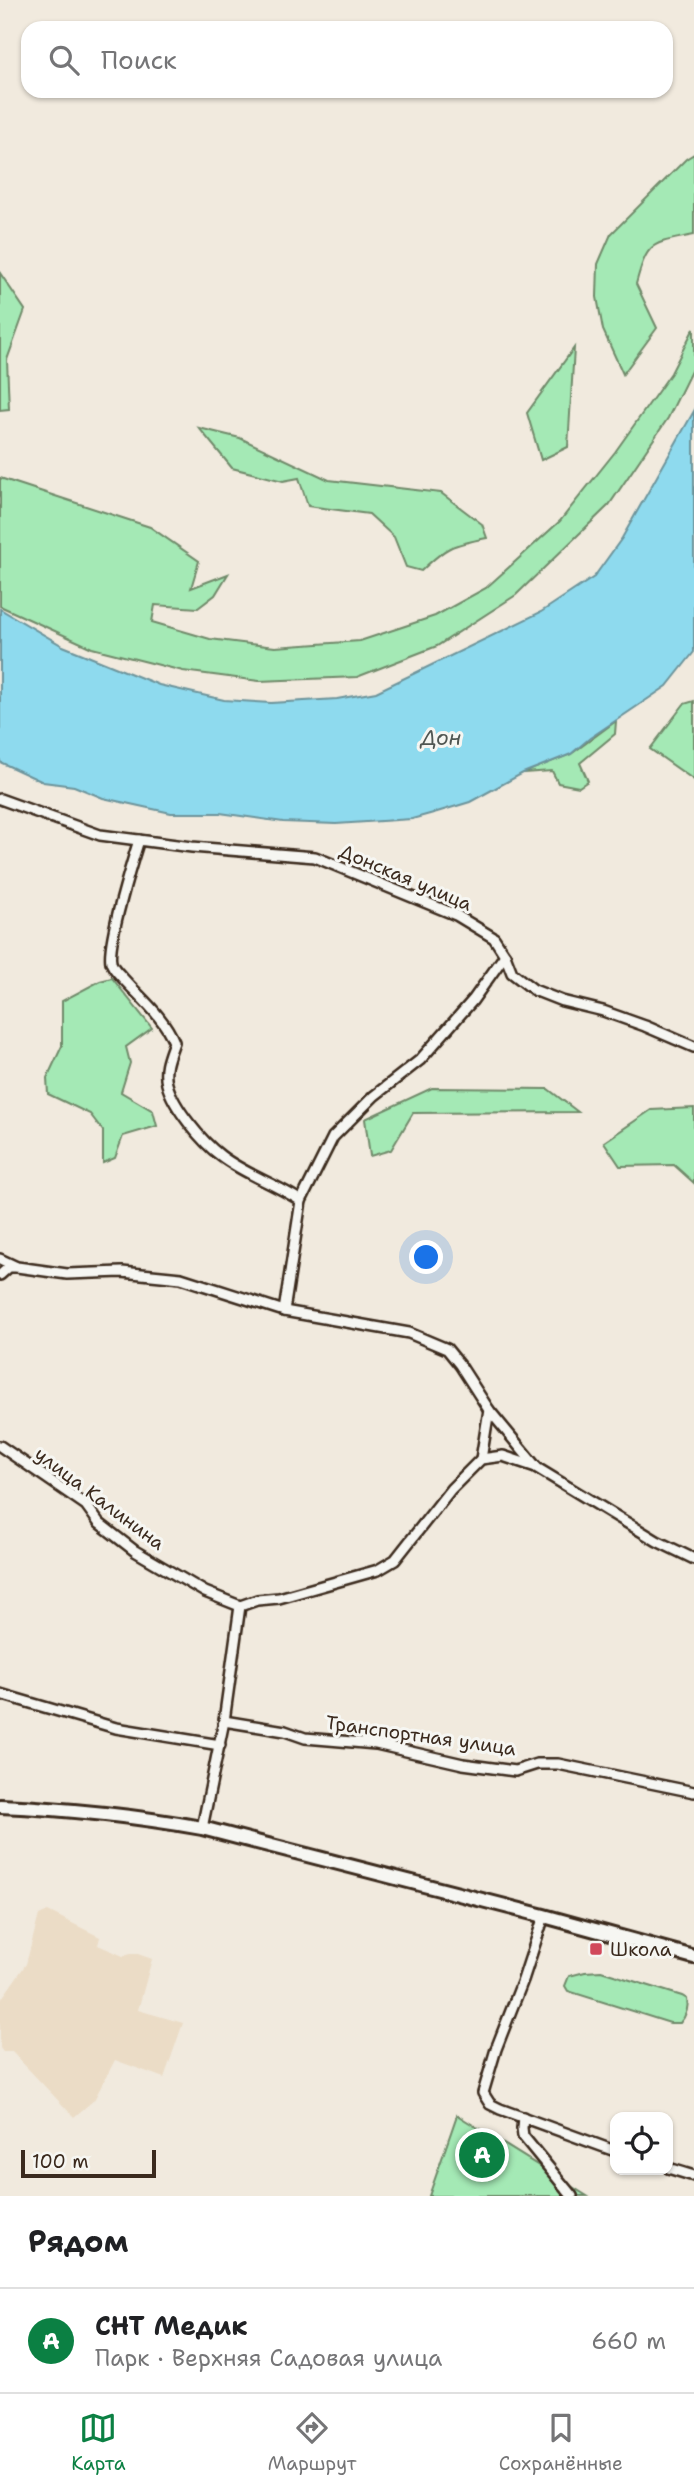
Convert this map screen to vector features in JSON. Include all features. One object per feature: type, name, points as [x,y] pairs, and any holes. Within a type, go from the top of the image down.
[{"type":"main road","points":[[0,1806],[61,1809],[202,1828],[694,1957]]},
{"type":"street","name":"Донская улица","points":[[0,799],[100,835],[192,847],[315,857],[456,915],[494,937],[512,972],[534,989],[562,1001],[603,1011],[645,1026],[694,1047]]},
{"type":"street","points":[[139,840],[113,941],[111,962],[169,1029],[174,1042],[166,1065],[166,1083],[175,1103],[196,1132],[220,1156],[301,1201]]},
{"type":"street","points":[[284,1311],[301,1201],[332,1137],[374,1096],[420,1060],[472,1000],[505,955]]},
{"type":"street","points":[[0,1259],[17,1266],[67,1274],[122,1272],[181,1278],[284,1311],[409,1333],[447,1349],[489,1410],[537,1468]]},
{"type":"street","points":[[0,1275],[9,1267],[17,1266]]},
{"type":"street","points":[[202,1828],[220,1745],[240,1605],[279,1598],[378,1570],[395,1560],[451,1489],[481,1459],[489,1410]]},
{"type":"street","name":"улица Калинина","points":[[0,1446],[86,1505],[99,1523],[135,1551],[205,1592],[240,1605]]},
{"type":"street","points":[[481,1459],[503,1456],[537,1468],[657,1541],[694,1559]]},
{"type":"street","points":[[0,1694],[116,1728],[220,1745]]},
{"type":"street","name":"Транспортная улица","points":[[224,1721],[285,1731],[305,1738],[376,1744],[463,1764],[516,1771],[537,1764],[558,1764],[694,1792]]},
{"type":"street","points":[[544,1916],[483,2093],[490,2104],[610,2149]]},
{"type":"street","points":[[523,2117],[523,2136],[572,2196]]},
{"type":"street","points":[[673,2170],[694,2176]]},
{"type":"shaded area","points":[[48,1911],[100,1937],[98,1945],[123,1956],[135,1953],[152,1959],[138,2010],[183,2023],[164,2078],[115,2060],[94,2100],[74,2117],[12,2052],[3,2052],[0,2048],[0,2001],[26,1964],[39,1915]]},
{"type":"green space","points":[[694,154],[694,235],[653,246],[644,259],[636,284],[657,328],[623,374],[603,330],[597,297],[598,264],[611,234]]},
{"type":"green space","points":[[0,273],[25,310],[7,360],[9,409],[0,410]]},
{"type":"green space","points":[[694,328],[694,365],[668,418],[609,505],[516,595],[437,646],[357,677],[259,681],[183,671],[92,648],[0,606],[0,478],[150,527],[199,561],[191,588],[228,574],[215,595],[198,608],[155,605],[152,622],[210,639],[275,647],[360,641],[435,616],[486,588],[560,521],[615,452],[671,373]]},
{"type":"green space","points":[[574,348],[568,447],[541,460],[527,413]]},
{"type":"green space","points":[[199,428],[240,438],[329,480],[441,493],[482,524],[487,538],[450,548],[421,571],[406,567],[394,537],[369,514],[308,506],[299,478],[283,481],[232,468]]},
{"type":"green space","points":[[694,701],[694,780],[650,749],[684,704]]},
{"type":"green space","points":[[616,721],[615,734],[580,763],[588,781],[579,787],[558,783],[552,771],[523,773],[571,754]]},
{"type":"green space","points":[[112,978],[152,1028],[126,1047],[130,1063],[121,1092],[153,1111],[157,1126],[123,1136],[115,1158],[103,1163],[103,1131],[90,1114],[48,1094],[47,1078],[62,1046],[62,1001],[100,981]]},
{"type":"green space","points":[[432,1088],[548,1089],[578,1112],[413,1113],[391,1150],[370,1156],[365,1119]]},
{"type":"green space","points":[[694,1108],[694,1183],[674,1165],[620,1166],[604,1142],[651,1110]]},
{"type":"green space","points":[[601,1971],[682,1996],[688,2002],[684,2018],[680,2023],[670,2023],[568,1991],[565,1986],[569,1976]]},
{"type":"green space","points":[[457,2115],[587,2196],[429,2196]]},
{"type":"water","name":"Дон","points":[[694,411],[694,652],[667,686],[571,754],[523,773],[470,802],[437,812],[412,819],[336,824],[283,822],[220,813],[171,813],[103,798],[74,786],[43,782],[0,762],[0,609],[63,646],[159,685],[224,700],[271,703],[337,699],[376,692],[541,612],[594,577],[622,538]]},
{"type":"place","name":"Школа","points":[[596,1949]]},
{"type":"place","name":"СНТ Медик","points":[[482,2155]]}]
